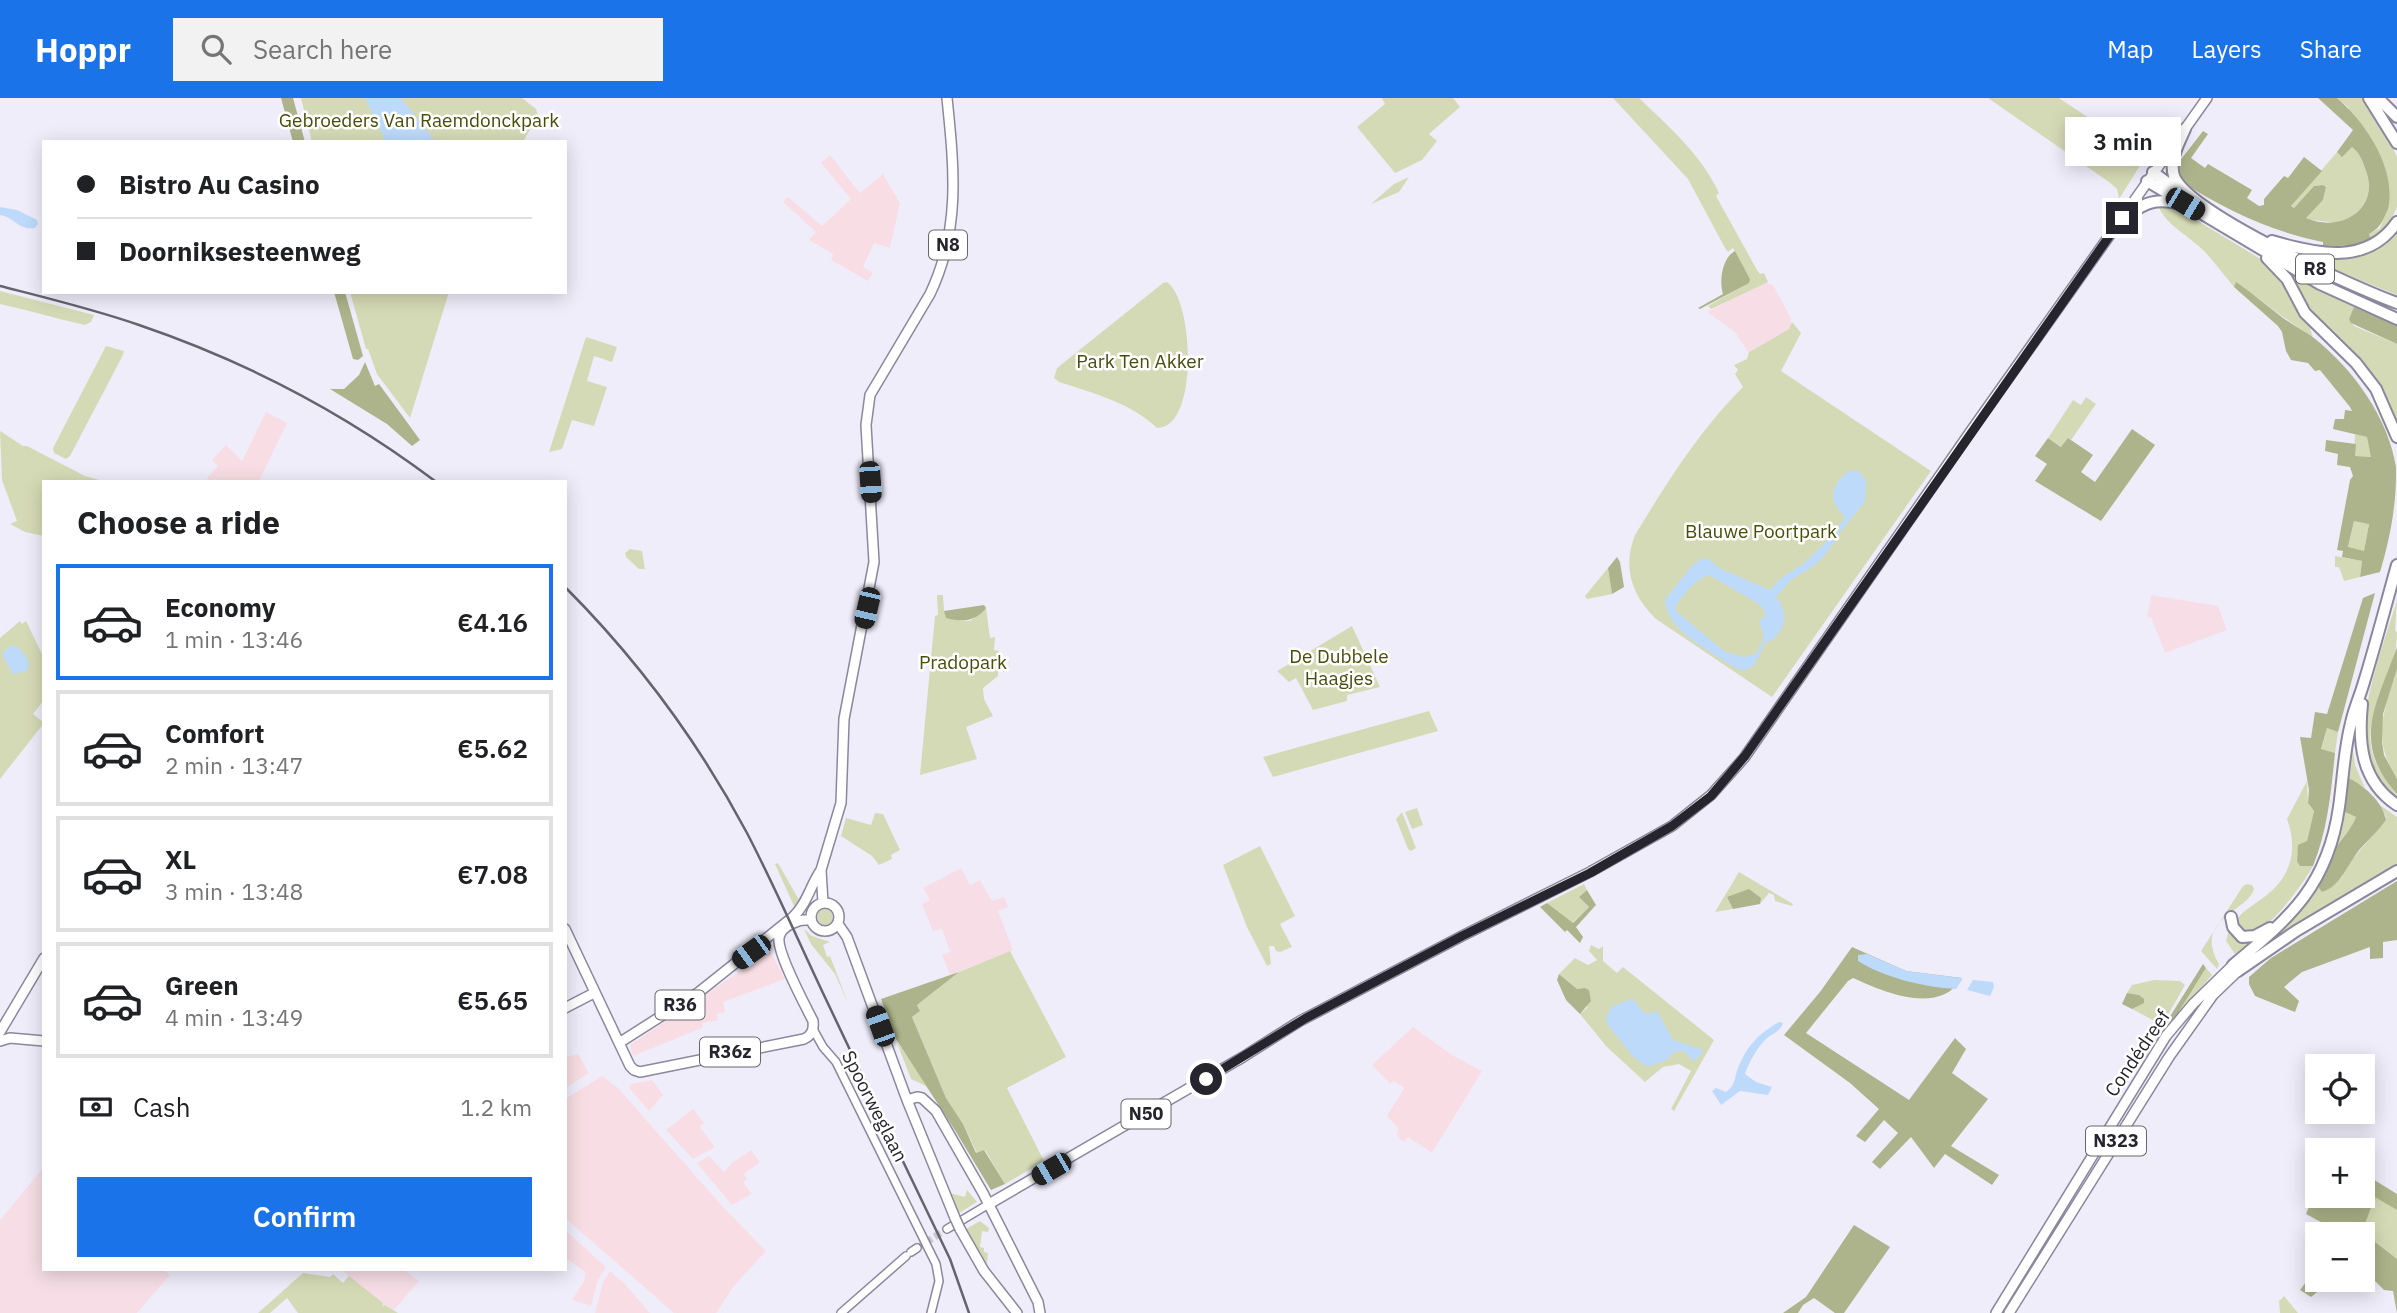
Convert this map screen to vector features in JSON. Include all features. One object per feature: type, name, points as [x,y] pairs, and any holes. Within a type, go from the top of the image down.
[{"type":"highway","points":[[2369,98],[2397,143]]},
{"type":"highway","points":[[2378,98],[2397,117]]},
{"type":"highway","points":[[2185,129],[2172,164],[2174,175],[2181,187],[2199,202]]},
{"type":"highway","name":"R8","points":[[2150,177],[2323,273],[2397,303]]},
{"type":"highway","name":"R8","points":[[2150,177],[2185,204],[2261,251],[2320,284],[2397,319]]},
{"type":"highway","points":[[2122,218],[2143,205],[2159,200],[2185,204]]},
{"type":"highway","points":[[2238,226],[2269,240],[2302,250],[2334,254],[2371,246],[2389,233],[2397,222]]},
{"type":"highway","points":[[2261,251],[2287,279],[2305,313],[2336,342],[2371,382],[2386,407],[2397,437]]},
{"type":"highway","points":[[2397,565],[2364,684],[2360,720],[2364,765],[2375,785],[2397,806]]},
{"type":"highway","name":"N323","points":[[2235,968],[2304,897],[2325,863],[2337,818],[2351,721],[2364,684]]},
{"type":"highway","name":"N323","points":[[2235,968],[2397,871]]},
{"type":"highway","points":[[2231,917],[2236,932],[2246,938],[2282,922]]},
{"type":"main road","name":"N8","points":[[793,917],[806,903],[814,880],[821,870],[841,803],[844,719],[874,562],[866,420],[870,394],[930,294],[949,241],[954,196],[947,98]]},
{"type":"main road","name":"N50","points":[[989,1204],[1306,1018],[1590,873],[1672,826],[1711,796],[1744,758],[2207,98]]},
{"type":"main road","name":"N8","points":[[821,870],[823,903]]},
{"type":"main road","points":[[811,917],[814,908],[823,903],[831,904],[839,916],[835,927]]},
{"type":"main road","name":"R36","points":[[619,1043],[699,992],[793,917],[811,917]]},
{"type":"main road","points":[[811,917],[819,930],[835,927],[846,933],[907,1100],[954,1218],[984,1271],[1017,1313]]},
{"type":"main road","points":[[782,954],[779,939],[782,931],[811,917]]},
{"type":"main road","points":[[567,933],[619,1043]]},
{"type":"main road","name":"R36","points":[[737,962],[769,945],[775,946],[782,954]]},
{"type":"main road","name":"Spoorweglaan","points":[[782,954],[813,1021],[813,1029]]},
{"type":"main road","points":[[0,1032],[42,961]]},
{"type":"main road","name":"Condédreef","points":[[1996,1313],[2166,1036],[2193,1004],[2235,968]]},
{"type":"main road","name":"Condédreef","points":[[2009,1313],[2169,1056],[2235,968]]},
{"type":"main road","points":[[567,1007],[594,993]]},
{"type":"main road","name":"R36z","points":[[619,1043],[631,1068],[642,1072],[738,1050],[804,1039],[813,1029]]},
{"type":"main road","points":[[0,1041],[10,1038],[42,1041]]},
{"type":"main road","points":[[907,1100],[921,1097],[931,1105],[989,1204],[1038,1302],[1040,1313]]},
{"type":"street","name":"Spoorweglaan","points":[[813,1029],[836,1062],[882,1159],[914,1216],[939,1274],[931,1313]]},
{"type":"street","points":[[947,1229],[989,1204]]},
{"type":"street","points":[[841,1313],[911,1252]]},
{"type":"shaded area","points":[[830,155],[860,193],[883,174],[900,203],[890,248],[874,243],[863,267],[873,273],[868,281],[831,260],[833,254],[809,240],[816,232],[783,202],[788,197],[822,226],[851,199],[821,163]]},
{"type":"shaded area","points":[[1763,282],[1773,285],[1791,318],[1791,326],[1748,352],[1735,332],[1707,312]]},
{"type":"shaded area","points":[[266,412],[287,423],[259,480],[207,478],[218,466],[212,460],[226,445],[242,461]]},
{"type":"shaded area","points":[[2151,595],[2218,606],[2227,630],[2165,653],[2151,617],[2147,618]]},
{"type":"shaded area","points":[[961,868],[970,885],[980,880],[992,901],[1004,897],[1008,907],[998,911],[1013,950],[950,975],[942,955],[950,952],[942,929],[933,931],[922,904],[930,900],[923,888]]},
{"type":"shaded area","points":[[770,951],[785,979],[723,1002],[725,1012],[717,1014],[718,1020],[703,1023],[702,1028],[633,1056],[630,1045]]},
{"type":"shaded area","points":[[1413,1027],[1452,1055],[1482,1071],[1432,1153],[1408,1137],[1403,1142],[1397,1135],[1398,1128],[1387,1116],[1404,1088],[1394,1081],[1390,1084],[1372,1065]]},
{"type":"shaded area","points":[[578,1054],[589,1073],[567,1087],[567,1057]]},
{"type":"shaded area","points":[[602,1076],[618,1088],[724,1208],[766,1251],[733,1287],[716,1313],[674,1313],[567,1220],[567,1098]]},
{"type":"shaded area","points":[[652,1080],[663,1095],[649,1111],[629,1088],[631,1084]]},
{"type":"shaded area","points":[[693,1109],[704,1123],[700,1127],[715,1147],[693,1159],[666,1130]]},
{"type":"shaded area","points":[[751,1150],[760,1162],[744,1174],[747,1179],[743,1182],[752,1194],[732,1205],[697,1163],[709,1156],[724,1172]]},
{"type":"shaded area","points":[[42,1169],[42,1271],[165,1271],[170,1275],[137,1313],[0,1313],[0,1220]]},
{"type":"shaded area","points":[[567,1232],[606,1267],[598,1280],[591,1306],[572,1300],[584,1281],[585,1272],[567,1259]]},
{"type":"shaded area","points":[[343,1271],[406,1271],[419,1281],[394,1310],[386,1305],[382,1307]]},
{"type":"shaded area","points":[[610,1271],[650,1313],[595,1313],[603,1282]]},
{"type":"green space","points":[[281,98],[293,98],[304,140],[292,140]]},
{"type":"green space","name":"Gebroeders Van Raemdonckpark","points":[[301,98],[522,98],[536,109],[538,115],[524,140],[312,140]]},
{"type":"green space","points":[[1382,98],[1453,98],[1460,107],[1429,134],[1437,141],[1422,160],[1395,173],[1357,127],[1385,104]]},
{"type":"green space","points":[[1613,98],[1639,98],[1694,153],[1712,179],[1719,193],[1716,196],[1757,270],[1760,274],[1764,273],[1768,282],[1711,309],[1708,306],[1743,286],[1750,279],[1733,248],[1728,252],[1725,248],[1688,179]]},
{"type":"green space","points":[[1988,98],[2059,98],[2146,156],[2119,199],[2117,189],[2109,182]]},
{"type":"green space","points":[[2318,98],[2337,98],[2348,108],[2377,148],[2383,163],[2390,194],[2388,209],[2381,224],[2369,234],[2371,239],[2353,245],[2323,247],[2323,242],[2286,233],[2251,219],[2185,184],[2178,172],[2179,162],[2203,131],[2208,134],[2191,158],[2205,168],[2208,164],[2252,190],[2247,198],[2259,206],[2264,205],[2264,199],[2284,176],[2288,178],[2304,157],[2322,171],[2291,206],[2294,208],[2314,186],[2323,185],[2326,187],[2323,200],[2306,218],[2332,222],[2354,215],[2367,197],[2369,185],[2366,171],[2352,147],[2342,157],[2337,152],[2353,130]]},
{"type":"green space","points":[[2337,98],[2362,98],[2386,132],[2397,157],[2397,207],[2389,224],[2371,239],[2369,234],[2380,228],[2385,215],[2348,107]]},
{"type":"green space","points":[[2352,147],[2361,158],[2368,180],[2368,196],[2360,210],[2338,222],[2309,220],[2306,217],[2323,200],[2326,187],[2322,185],[2314,186],[2294,208],[2291,206],[2337,152],[2342,156]]},
{"type":"green space","points":[[1409,177],[1399,192],[1371,204],[1394,184]]},
{"type":"green space","points":[[2158,205],[2173,206],[2264,261],[2284,284],[2293,304],[2309,325],[2313,338],[2236,283],[2234,287],[2199,246],[2166,219]]},
{"type":"green space","points":[[2397,228],[2397,295],[2313,261],[2318,257],[2343,258],[2362,254]]},
{"type":"green space","points":[[1735,251],[1750,279],[1749,283],[1698,308],[1723,294],[1723,270],[1727,259]]},
{"type":"green space","points":[[2291,275],[2354,307],[2349,319],[2354,326],[2397,344],[2397,422],[2375,380],[2313,316]]},
{"type":"green space","name":"Park Ten Akker","points":[[1167,282],[1176,293],[1183,313],[1188,362],[1186,387],[1180,408],[1171,423],[1157,428],[1124,405],[1054,378],[1057,368]]},
{"type":"green space","points":[[2236,282],[2328,350],[2355,379],[2377,412],[2392,448],[2396,467],[2392,520],[2380,572],[2360,577],[2362,561],[2342,557],[2343,551],[2337,550],[2353,476],[2350,467],[2337,465],[2338,454],[2325,451],[2326,440],[2356,444],[2355,456],[2371,457],[2367,437],[2333,429],[2335,419],[2344,419],[2345,410],[2352,411],[2350,407],[2320,370],[2315,371],[2308,363],[2291,360],[2278,326],[2234,287]],"holes":[[[2354,521],[2369,524],[2364,551],[2348,547]]]},
{"type":"green space","points":[[0,291],[94,315],[91,322],[85,325],[0,304]]},
{"type":"green space","points":[[335,294],[346,294],[363,356],[358,360],[353,359]]},
{"type":"green space","points":[[351,294],[448,294],[410,418],[377,374],[366,349]]},
{"type":"green space","points":[[2354,307],[2397,325],[2397,344],[2351,323],[2349,319]]},
{"type":"green space","name":"Blauwe Poortpark","points":[[1792,322],[1801,333],[1781,371],[1931,471],[1772,697],[1656,619],[1635,591],[1629,559],[1635,535],[1672,476],[1698,439],[1743,387],[1735,374],[1738,370],[1734,365],[1747,359],[1749,352],[1789,329]]},
{"type":"green space","points":[[586,337],[617,347],[612,362],[594,356],[587,381],[607,387],[594,426],[572,420],[562,449],[549,452]]},
{"type":"green space","points":[[106,346],[124,351],[123,355],[66,459],[54,453],[53,448]]},
{"type":"green space","points":[[365,362],[375,386],[379,384],[420,440],[412,446],[387,424],[330,389],[344,389],[359,375]]},
{"type":"green space","points":[[2086,397],[2096,404],[2071,440],[2068,438],[2062,447],[2048,438],[2073,400],[2081,405]]},
{"type":"green space","points":[[2132,429],[2155,445],[2101,521],[2035,481],[2047,464],[2035,456],[2048,438],[2061,447],[2068,438],[2093,455],[2081,472],[2095,482]]},
{"type":"green space","points":[[0,431],[23,446],[85,476],[99,480],[42,480],[42,536],[25,532],[10,524],[17,521],[2,480]]},
{"type":"green space","points":[[2355,434],[2367,437],[2372,457],[2354,456]]},
{"type":"green space","points":[[2354,521],[2369,523],[2364,551],[2348,548]]},
{"type":"green space","points":[[630,549],[642,551],[645,569],[639,569],[626,557],[625,553]]},
{"type":"green space","points":[[2335,556],[2362,561],[2360,577],[2344,581],[2339,567],[2335,567]]},
{"type":"green space","points":[[1617,557],[1624,587],[1612,594],[1608,568]]},
{"type":"green space","points":[[1608,568],[1612,594],[1587,599],[1585,596]]},
{"type":"green space","points":[[2375,593],[2338,732],[2327,728],[2321,749],[2335,753],[2322,838],[2313,866],[2300,866],[2297,861],[2298,845],[2307,841],[2314,811],[2308,803],[2309,790],[2300,737],[2311,738],[2315,712],[2327,714],[2363,598]]},
{"type":"green space","name":"Pradopark","points":[[937,595],[943,595],[944,611],[955,620],[970,621],[986,608],[990,638],[995,637],[994,650],[999,651],[998,676],[983,688],[984,699],[993,716],[966,727],[977,759],[920,775],[935,616],[938,615]]},
{"type":"green space","points":[[2397,600],[2395,655],[2374,713],[2371,731],[2372,750],[2380,771],[2397,794],[2397,800],[2374,774],[2366,755],[2364,738],[2373,678]]},
{"type":"green space","points":[[984,605],[986,608],[982,613],[968,620],[946,618],[944,611]]},
{"type":"green space","points":[[20,621],[22,624],[26,621],[42,654],[42,703],[33,714],[42,721],[42,726],[0,779],[0,638]]},
{"type":"green space","name":"De Dubbele Haagjes","points":[[1352,626],[1380,687],[1347,695],[1347,701],[1313,710],[1296,678],[1289,682],[1277,671]]},
{"type":"green space","points":[[2397,647],[2397,669],[2383,714],[2382,742],[2384,755],[2397,779],[2397,794],[2374,757],[2371,740],[2376,705]]},
{"type":"green space","points":[[2397,669],[2397,779],[2384,750],[2382,724]]},
{"type":"green space","points":[[1429,711],[1438,731],[1273,777],[1263,757]]},
{"type":"green space","points":[[2327,728],[2338,732],[2335,753],[2321,750]]},
{"type":"green space","points":[[2352,743],[2355,765],[2365,788],[2346,777]]},
{"type":"green space","points":[[2346,777],[2371,794],[2381,807],[2386,820],[2359,850],[2339,880],[2322,892],[2319,888],[2326,866],[2356,817],[2343,811]]},
{"type":"green space","points":[[2307,781],[2308,803],[2314,811],[2307,841],[2297,854],[2297,861],[2301,866],[2313,866],[2295,893],[2270,922],[2254,933],[2243,934],[2236,922],[2238,918],[2279,884],[2285,874],[2292,854],[2291,831],[2287,819]]},
{"type":"green space","points":[[2377,803],[2397,817],[2397,865],[2258,952],[2255,949],[2297,913],[2321,881],[2319,888],[2341,878],[2354,857],[2386,820]]},
{"type":"green space","points":[[1417,808],[1423,825],[1412,829],[1405,812]]},
{"type":"green space","points":[[2343,811],[2356,817],[2335,848]]},
{"type":"green space","points":[[1402,812],[1416,848],[1411,851],[1396,819]]},
{"type":"green space","points":[[875,813],[883,814],[900,850],[891,855],[892,859],[879,865],[872,856],[841,836],[846,818],[871,825]]},
{"type":"green space","points":[[1260,846],[1295,916],[1280,924],[1292,947],[1280,952],[1276,951],[1274,946],[1269,946],[1271,964],[1267,966],[1247,927],[1223,865]]},
{"type":"green space","points":[[778,863],[799,900],[794,906],[775,864]]},
{"type":"green space","points":[[1739,872],[1793,904],[1792,906],[1775,901],[1774,895],[1769,893],[1760,904],[1761,898],[1727,897],[1733,909],[1715,912]]},
{"type":"green space","points":[[2397,881],[2397,940],[2383,942],[2383,958],[2370,959],[2370,947],[2302,972],[2284,987],[2299,1001],[2295,1012],[2255,996],[2249,984],[2249,977],[2271,958]]},
{"type":"green space","points":[[1584,884],[1587,890],[1579,897],[1589,907],[1572,923],[1547,903]]},
{"type":"green space","points":[[2252,885],[2254,889],[2250,897],[2218,924],[2243,886]]},
{"type":"green space","points":[[1749,889],[1761,898],[1760,904],[1733,909],[1727,897]]},
{"type":"green space","points":[[1587,890],[1596,905],[1576,927],[1583,937],[1580,943],[1540,907],[1547,903],[1573,923],[1589,907],[1579,897]]},
{"type":"green space","points":[[826,908],[832,911],[835,917],[832,923],[826,926],[820,923],[817,917],[820,911]]},
{"type":"green space","points":[[2230,926],[2252,941],[2235,954],[2226,941]]},
{"type":"green space","points":[[2216,928],[2212,936],[2213,949],[2219,964],[2217,969],[2201,951]]},
{"type":"green space","points":[[804,929],[812,936],[830,942],[823,945],[848,1003],[835,974],[811,944]]},
{"type":"green space","points":[[1591,945],[1599,949],[1603,946],[1603,961],[1617,973],[1623,967],[1714,1040],[1674,1111],[1671,1109],[1691,1071],[1679,1064],[1663,1067],[1645,1082],[1606,1046],[1580,1014],[1587,1008],[1589,990],[1577,989],[1559,974],[1575,958],[1588,965],[1597,960],[1589,951]]},
{"type":"green space","points":[[1852,947],[1906,971],[1962,978],[1952,989],[1940,996],[1910,998],[1853,978],[1806,1033],[1909,1100],[1955,1038],[1966,1049],[1952,1073],[1988,1099],[1951,1146],[1999,1175],[1992,1185],[1945,1154],[1934,1168],[1911,1137],[1880,1169],[1872,1162],[1898,1133],[1884,1120],[1865,1142],[1856,1136],[1879,1109],[1850,1083],[1784,1035],[1820,992]]},
{"type":"green space","points":[[1010,951],[1066,1057],[1007,1088],[1044,1161],[1005,1184],[985,1150],[977,1153],[946,1098],[912,1017],[920,1011],[917,1005],[959,972]]},
{"type":"green space","points":[[2203,964],[2206,968],[2173,1021],[2169,1018]]},
{"type":"green space","points":[[2206,968],[2212,975],[2173,1021]]},
{"type":"green space","points":[[959,972],[917,1005],[920,1011],[912,1017],[946,1098],[963,1124],[976,1153],[984,1150],[1005,1184],[991,1190],[896,1039],[881,999]]},
{"type":"green space","points":[[1559,974],[1577,989],[1589,990],[1591,1001],[1580,1014],[1566,1000],[1557,980]]},
{"type":"green space","points":[[2154,980],[2180,981],[2185,985],[2162,1025],[2132,1009],[2138,1005],[2139,995],[2127,993],[2132,985]]},
{"type":"green space","points":[[2127,993],[2139,995],[2144,999],[2144,1003],[2132,1009],[2122,1004]]},
{"type":"green space","points":[[896,1040],[936,1101],[926,1086],[911,1079]]},
{"type":"green space","points":[[2375,1180],[2397,1194],[2397,1210],[2375,1197]]},
{"type":"green space","points":[[967,1190],[977,1202],[959,1213],[950,1193],[965,1197]]},
{"type":"green space","points":[[2375,1196],[2397,1210],[2397,1259],[2375,1243],[2375,1222],[2366,1222],[2371,1208],[2375,1208]]},
{"type":"green space","points":[[2308,1208],[2371,1208],[2366,1222],[2321,1222],[2306,1214]]},
{"type":"green space","points":[[980,1221],[989,1228],[988,1232],[982,1231],[980,1247],[988,1253],[987,1264],[966,1229]]},
{"type":"green space","points":[[1854,1225],[1890,1247],[1844,1313],[1835,1313],[1814,1298],[1803,1305],[1798,1313],[1783,1313],[1806,1297]]},
{"type":"green space","points":[[2375,1242],[2397,1259],[2397,1313],[2393,1291],[2384,1290],[2375,1281]]},
{"type":"green space","points":[[303,1273],[330,1277],[333,1274],[343,1283],[349,1276],[383,1303],[382,1307],[385,1305],[398,1313],[298,1313],[287,1298],[270,1313],[258,1313]]},
{"type":"green space","points":[[2305,1283],[2305,1292],[2317,1292],[2311,1297],[2300,1290]]},
{"type":"green space","points":[[2284,1296],[2298,1313],[2280,1313],[2279,1301]]},
{"type":"water","points":[[365,98],[401,98],[434,140],[385,140]]},
{"type":"water","points":[[0,207],[17,210],[37,220],[38,224],[35,228],[21,226],[0,215]]},
{"type":"water","points":[[1852,470],[1860,472],[1866,481],[1865,502],[1827,553],[1816,564],[1790,581],[1776,597],[1783,609],[1783,626],[1775,637],[1769,642],[1766,641],[1753,666],[1744,670],[1737,669],[1692,640],[1673,621],[1667,611],[1665,599],[1702,558],[1770,590],[1781,578],[1804,563],[1845,518],[1835,504],[1833,493],[1840,479]],"holes":[[[1709,575],[1759,604],[1766,614],[1759,622],[1763,639],[1755,655],[1745,657],[1725,652],[1675,608],[1699,580]]]},
{"type":"water","points":[[11,645],[20,649],[29,662],[27,671],[13,674],[2,654]]},
{"type":"water","points":[[1867,954],[1906,971],[1962,980],[1956,989],[1905,981],[1858,961],[1858,955]]},
{"type":"water","points":[[1973,980],[1993,982],[1990,996],[1967,990]]},
{"type":"water","points":[[1634,1000],[1643,1012],[1649,1014],[1657,1011],[1673,1040],[1701,1049],[1703,1054],[1693,1061],[1684,1051],[1674,1052],[1667,1060],[1650,1066],[1644,1065],[1633,1056],[1606,1019],[1611,1007]]},
{"type":"water","points":[[1779,1022],[1783,1023],[1782,1026],[1759,1047],[1745,1074],[1756,1082],[1772,1087],[1768,1095],[1740,1091],[1721,1105],[1712,1091],[1716,1088],[1726,1092],[1729,1089],[1749,1047]]},
{"type":"tunnel","points":[[917,1248],[947,1229]]},
{"type":"railway","points":[[0,286],[122,319],[217,355],[330,412],[366,433],[434,480]]},
{"type":"railway","points":[[567,589],[617,643],[665,703],[708,767],[747,833],[950,1259],[969,1313]]},
{"type":"route","points":[[1206,1079],[1318,1012],[1601,867],[1679,821],[1711,796],[1745,756],[2122,218]]}]
